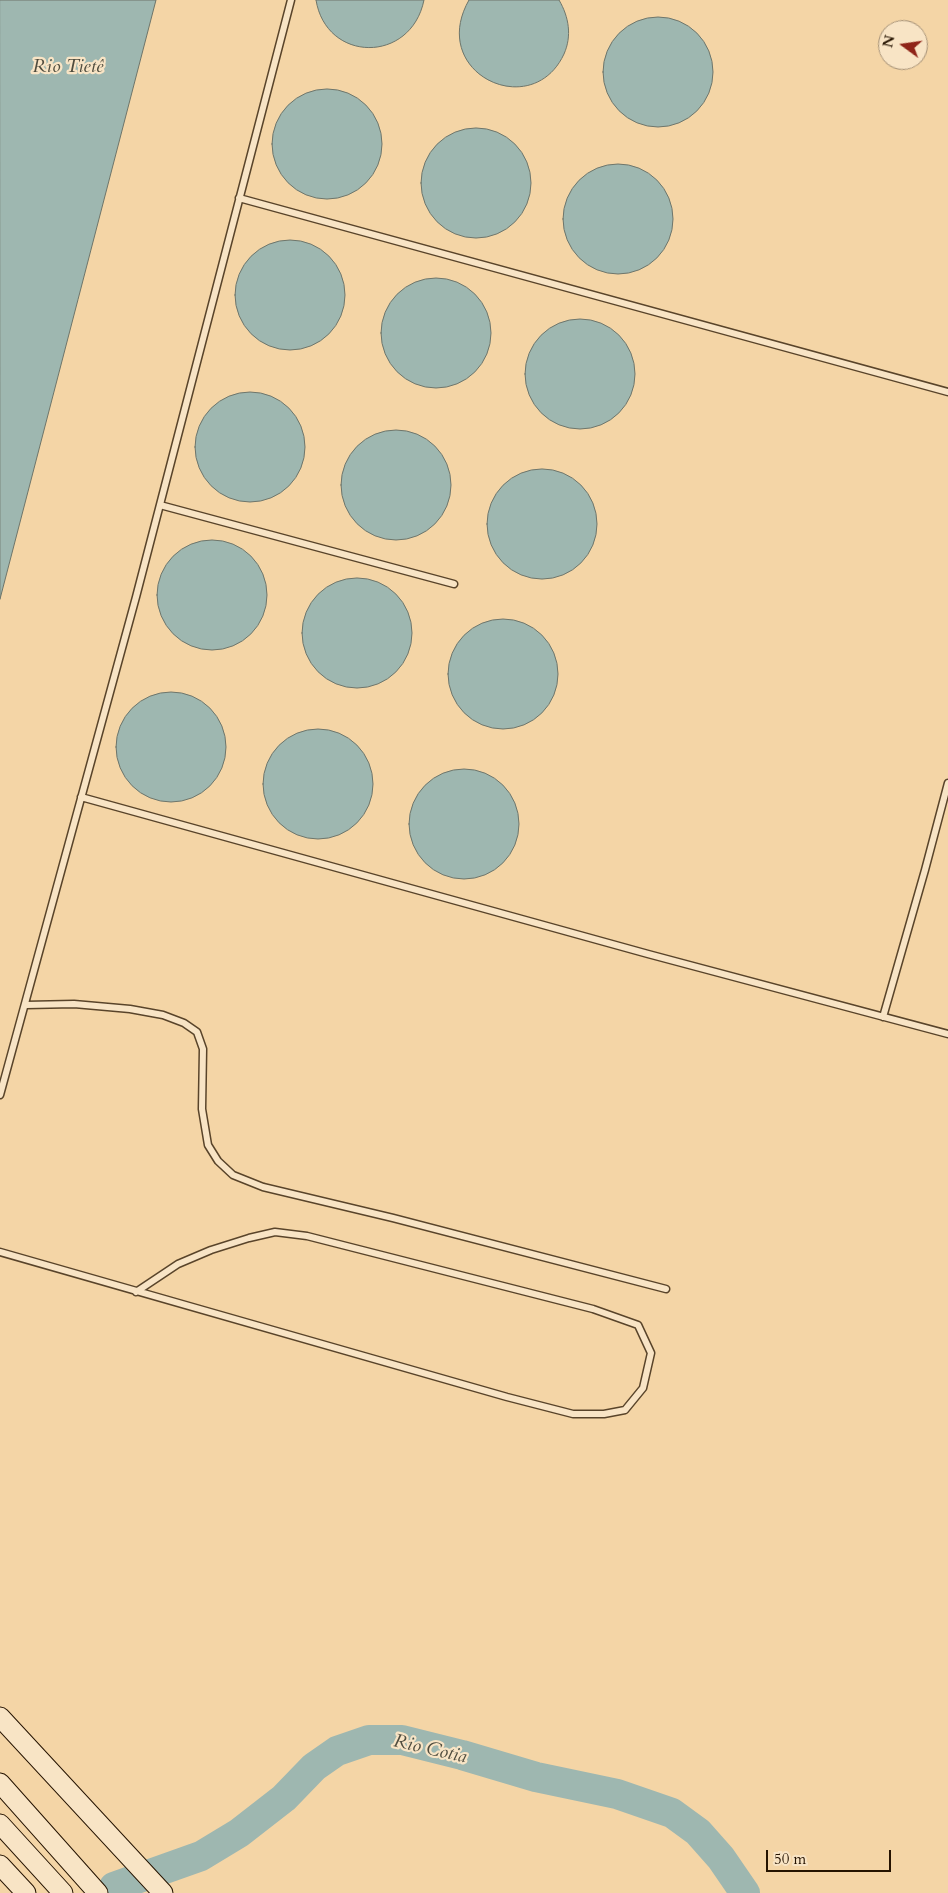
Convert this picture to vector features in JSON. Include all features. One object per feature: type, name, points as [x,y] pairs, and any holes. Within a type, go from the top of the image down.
[{"type":"main road","points":[[0,1717],[163,1893]]},
{"type":"main road","points":[[0,1783],[98,1893]]},
{"type":"main road","points":[[0,1824],[63,1893]]},
{"type":"main road","points":[[0,1865],[26,1893]]},
{"type":"lane","points":[[0,1095],[26,1005],[160,505],[291,0]]},
{"type":"lane","points":[[239,198],[948,392]]},
{"type":"lane","points":[[160,505],[454,584]]},
{"type":"lane","points":[[883,1017],[948,783]]},
{"type":"lane","points":[[81,797],[948,1034]]},
{"type":"lane","points":[[26,1005],[74,1004],[130,1009],[163,1015],[184,1023],[197,1032],[203,1048],[202,1109],[208,1145],[218,1161],[233,1175],[263,1187],[393,1218],[666,1289]]},
{"type":"lane","points":[[0,1252],[136,1292],[507,1397],[573,1414],[604,1414],[625,1410],[643,1388],[651,1353],[638,1325],[593,1309],[307,1236],[275,1232],[211,1250],[178,1264],[136,1292]]},
{"type":"water","name":"Rio Tietê","points":[[0,0],[156,0],[0,599]]},
{"type":"water","points":[[316,0],[424,0],[416,21],[403,36],[387,45],[369,48],[351,45],[335,36],[323,21]]},
{"type":"water","points":[[469,0],[559,0],[565,13],[569,33],[564,54],[549,74],[530,85],[509,86],[489,80],[472,67],[462,49],[460,26]]},
{"type":"water","points":[[658,17],[679,21],[697,33],[709,51],[713,72],[709,93],[697,111],[679,123],[658,127],[637,123],[619,111],[607,93],[603,72],[607,51],[619,33],[637,21]]},
{"type":"water","points":[[327,89],[348,93],[366,105],[378,123],[382,144],[378,165],[366,183],[348,195],[327,199],[306,195],[288,183],[276,165],[272,144],[276,123],[288,105],[306,93]]},
{"type":"water","points":[[476,128],[497,132],[515,144],[527,162],[531,183],[527,204],[515,222],[497,234],[476,238],[455,234],[437,222],[425,204],[421,183],[425,162],[437,144],[455,132]]},
{"type":"water","points":[[618,164],[639,168],[657,180],[669,198],[673,219],[669,240],[657,258],[639,270],[618,274],[597,270],[579,258],[567,240],[563,219],[567,198],[579,180],[597,168]]},
{"type":"water","points":[[290,240],[311,244],[329,256],[341,274],[345,295],[341,316],[329,334],[311,346],[290,350],[269,346],[251,334],[239,316],[235,295],[239,274],[251,256],[269,244]]},
{"type":"water","points":[[436,278],[457,282],[475,294],[487,312],[491,333],[487,354],[475,372],[457,384],[436,388],[415,384],[397,372],[385,354],[381,333],[385,312],[397,294],[415,282]]},
{"type":"water","points":[[580,319],[601,323],[619,335],[631,353],[635,374],[631,395],[619,413],[601,425],[580,429],[559,425],[541,413],[529,395],[525,374],[529,353],[541,335],[559,323]]},
{"type":"water","points":[[250,392],[271,396],[289,408],[301,426],[305,447],[301,468],[289,486],[271,498],[250,502],[229,498],[211,486],[199,468],[195,447],[199,426],[211,408],[229,396]]},
{"type":"water","points":[[396,430],[417,434],[435,446],[447,464],[451,485],[447,506],[435,524],[417,536],[396,540],[375,536],[357,524],[345,506],[341,485],[345,464],[357,446],[375,434]]},
{"type":"water","points":[[542,469],[563,473],[581,485],[593,503],[597,524],[593,545],[581,563],[563,575],[542,579],[521,575],[503,563],[491,545],[487,524],[491,503],[503,485],[521,473]]},
{"type":"water","points":[[212,540],[233,544],[251,556],[263,574],[267,595],[263,616],[251,634],[233,646],[212,650],[191,646],[173,634],[161,616],[157,595],[161,574],[173,556],[191,544]]},
{"type":"water","points":[[357,578],[378,582],[396,594],[408,612],[412,633],[408,654],[396,672],[378,684],[357,688],[336,684],[318,672],[306,654],[302,633],[306,612],[318,594],[336,582]]},
{"type":"water","points":[[503,619],[524,623],[542,635],[554,653],[558,674],[554,695],[542,713],[524,725],[503,729],[482,725],[464,713],[452,695],[448,674],[452,653],[464,635],[482,623]]},
{"type":"water","points":[[171,692],[192,696],[210,708],[222,726],[226,747],[222,768],[210,786],[192,798],[171,802],[150,798],[132,786],[120,768],[116,747],[120,726],[132,708],[150,696]]},
{"type":"water","points":[[318,729],[339,733],[357,745],[369,763],[373,784],[369,805],[357,823],[339,835],[318,839],[297,835],[279,823],[267,805],[263,784],[267,763],[279,745],[297,733]]},
{"type":"water","points":[[464,769],[485,773],[503,785],[515,803],[519,824],[515,845],[503,863],[485,875],[464,879],[443,875],[425,863],[413,845],[409,824],[413,803],[425,785],[443,773]]},
{"type":"waterway","name":"Rio Cotia","points":[[114,1887],[201,1856],[239,1833],[284,1798],[314,1767],[337,1751],[369,1740],[402,1740],[462,1755],[536,1777],[617,1794],[672,1813],[698,1832],[721,1858],[745,1893]]}]
